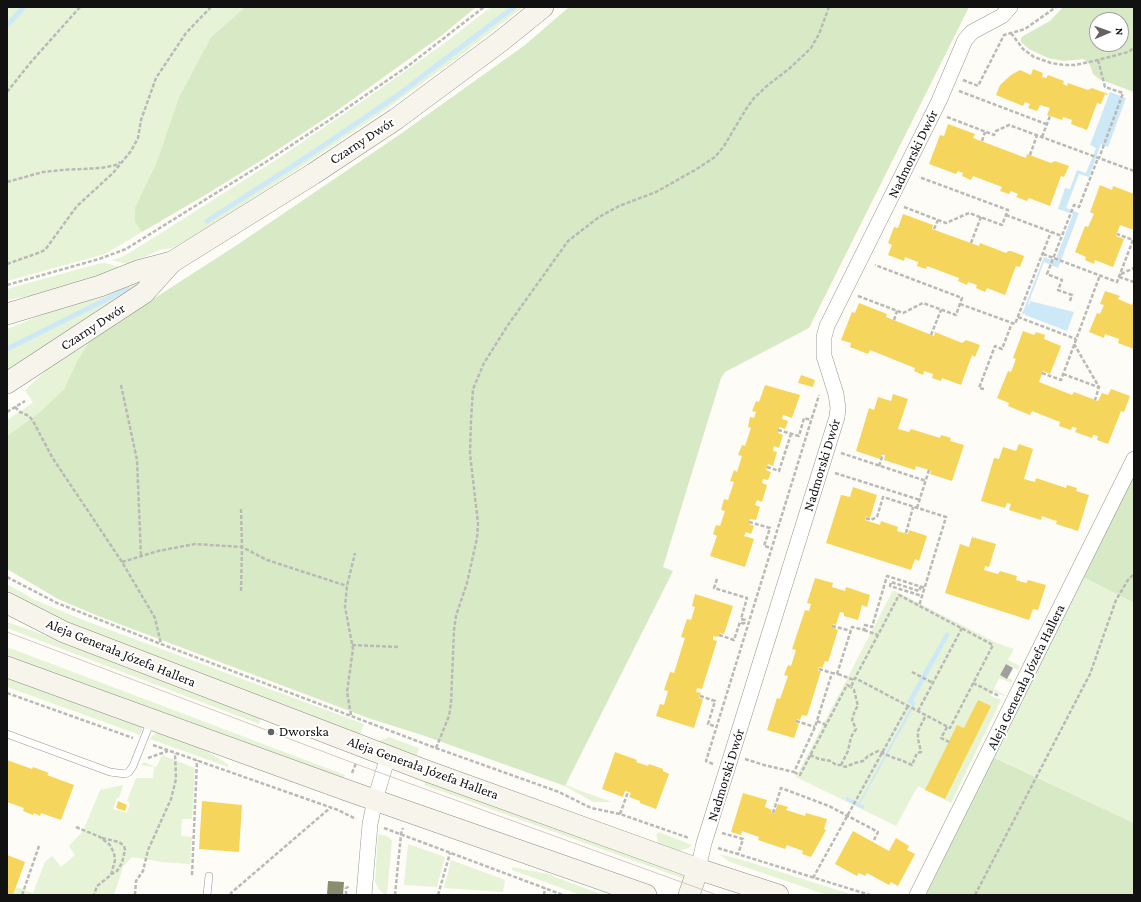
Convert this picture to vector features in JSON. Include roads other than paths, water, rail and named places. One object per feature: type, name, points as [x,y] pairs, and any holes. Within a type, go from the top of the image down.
[{"type":"street","name":"Czarny Dwór","points":[[7,384],[144,293],[172,262],[313,174],[396,119],[501,41],[543,7]]},
{"type":"street","name":"Nadmorski Dwór","points":[[698,869],[704,843],[837,417],[838,408],[836,394],[824,356],[824,337],[827,326],[939,101],[965,40],[972,32],[1002,16],[1008,9]]},
{"type":"street","name":"Czarny Dwór","points":[[7,314],[100,286],[138,270],[172,262]]},
{"type":"street","name":"Aleja Generała Józefa Hallera","points":[[917,895],[1134,459]]},
{"type":"street","name":"Aleja Generała Józefa Hallera","points":[[7,602],[64,632],[424,770],[698,869],[778,895]]},
{"type":"street","points":[[7,667],[346,790],[646,895]]},
{"type":"street","points":[[364,895],[369,832],[375,800],[388,756]]},
{"type":"street","points":[[689,895],[698,869]]},
{"type":"lane","points":[[7,734],[116,774],[125,774],[129,772],[134,764],[151,719]]},
{"type":"lane","points":[[207,895],[209,876]]},
{"type":"water","points":[[1110,92],[1126,98],[1108,147],[1101,144],[1089,177],[1079,174],[1066,208],[1079,213],[1058,268],[1044,262],[1028,304],[1029,305],[1030,301],[1074,312],[1067,331],[1025,315],[1025,313],[1022,314],[1044,257],[1055,261],[1073,214],[1058,209],[1065,188],[1070,189],[1077,170],[1086,173],[1096,148],[1090,145]]},
{"type":"water","points":[[946,632],[950,634],[913,701],[916,703],[860,804],[865,806],[863,809],[845,800],[847,797],[859,803],[912,705],[907,702]]},
{"type":"waterway","points":[[7,25],[24,7]]},
{"type":"waterway","points":[[207,221],[305,158],[398,95],[514,7]]},
{"type":"waterway","points":[[7,349],[127,289]]},
{"type":"tram line","points":[[7,632],[356,764],[717,895]]},
{"type":"place","name":"Dworska","points":[[271,732]]}]
